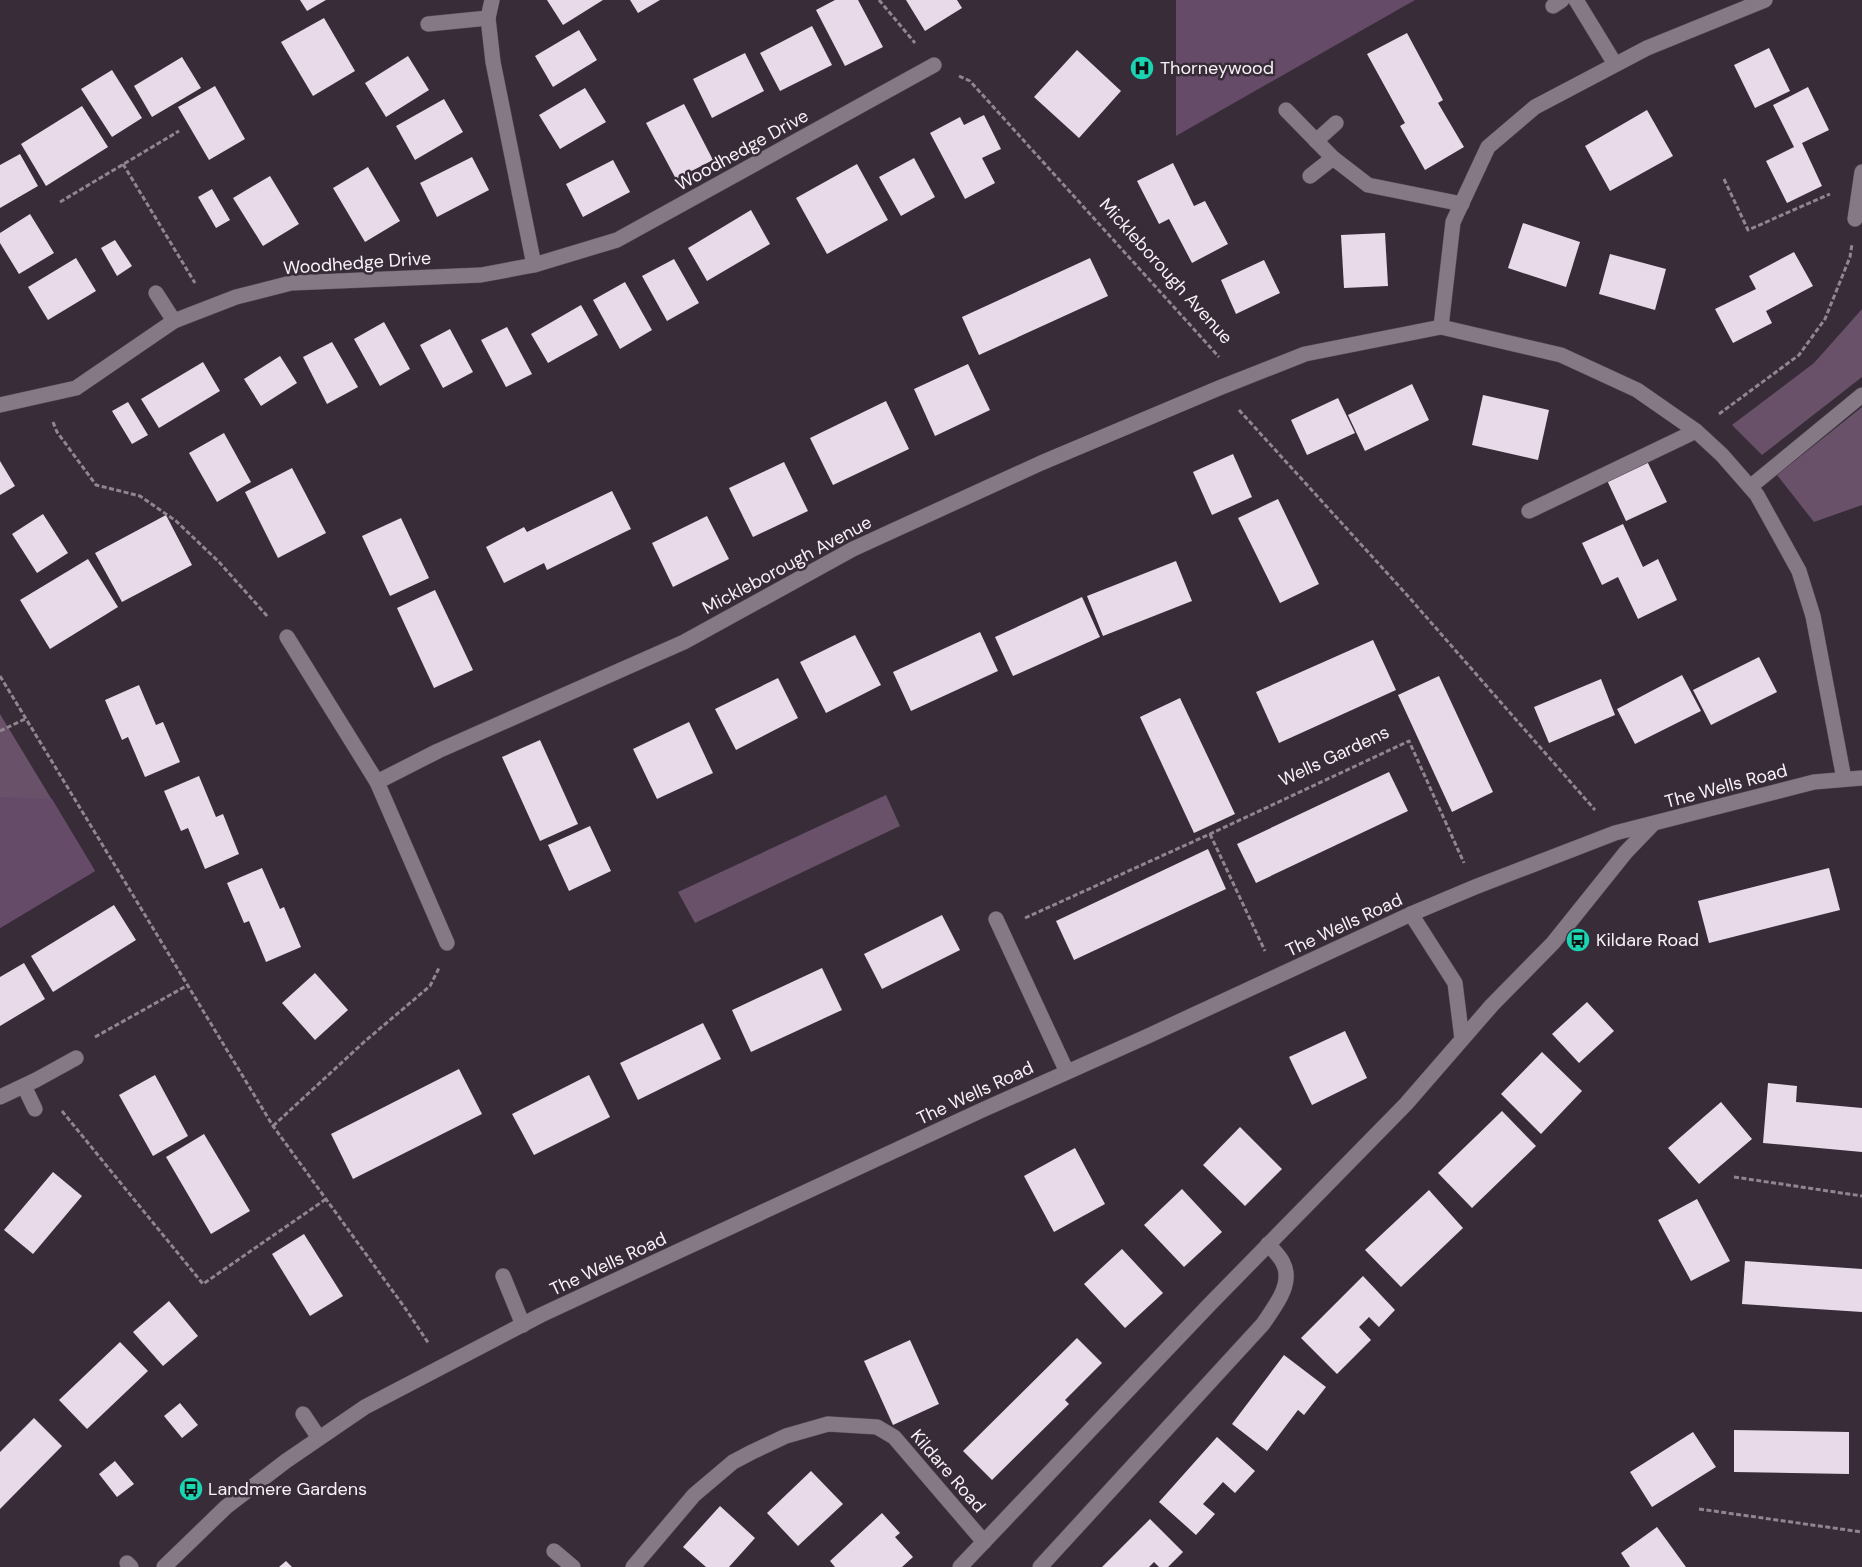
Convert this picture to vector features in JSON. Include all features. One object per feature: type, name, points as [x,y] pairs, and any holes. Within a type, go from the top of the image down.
[{"type":"street","points":[[492,0],[488,18],[493,62],[534,265]]},
{"type":"street","points":[[1576,0],[1615,64]]},
{"type":"street","points":[[1441,327],[1454,222],[1488,147],[1536,107],[1615,64],[1647,48],[1765,0]]},
{"type":"street","points":[[428,24],[488,18]]},
{"type":"street","name":"Woodhedge Drive","points":[[0,405],[76,388],[174,321],[236,297],[290,283],[481,275],[534,265],[617,240],[934,65]]},
{"type":"street","points":[[1286,110],[1334,158],[1368,186],[1462,204]]},
{"type":"street","points":[[1316,141],[1336,123]]},
{"type":"street","points":[[1310,176],[1334,158]]},
{"type":"street","points":[[1855,219],[1861,176]]},
{"type":"street","points":[[156,293],[174,321]]},
{"type":"street","name":"Mickleborough Avenue","points":[[377,782],[447,747],[684,642],[853,548],[1041,463],[1305,354],[1441,327],[1561,356],[1637,390],[1696,431],[1722,455],[1757,494],[1799,571],[1813,616],[1844,779]]},
{"type":"street","points":[[1750,487],[1862,395]]},
{"type":"street","points":[[1529,511],[1696,431]]},
{"type":"street","points":[[287,637],[377,782],[447,943]]},
{"type":"street","name":"The Wells Road","points":[[164,1567],[226,1507],[319,1438],[365,1407],[541,1315],[980,1110],[1067,1072],[1410,914],[1615,833],[1814,782],[1862,778]]},
{"type":"street","name":"Kildare Road","points":[[960,1567],[1268,1244],[1406,1104],[1492,1005],[1553,943],[1626,852],[1652,825]]},
{"type":"street","points":[[1410,914],[1454,982],[1462,1039]]},
{"type":"street","points":[[998,924],[1067,1072]]},
{"type":"street","points":[[0,1097],[73,1060]]},
{"type":"street","points":[[30,1083],[36,1109]]},
{"type":"street","points":[[1040,1567],[1263,1324],[1282,1295],[1286,1277],[1284,1263],[1268,1244]]},
{"type":"street","points":[[503,1276],[523,1325]]},
{"type":"street","points":[[303,1414],[319,1438]]},
{"type":"street","name":"Kildare Road","points":[[633,1567],[694,1495],[733,1462],[786,1436],[828,1424],[877,1427],[894,1437],[984,1542]]},
{"type":"street","points":[[554,1551],[573,1567]]},
{"type":"path","points":[[879,0],[934,65]]},
{"type":"path","name":"Mickleborough Avenue","points":[[934,65],[970,81],[1239,380]]},
{"type":"path","points":[[60,202],[180,131]]},
{"type":"path","points":[[123,164],[210,307]]},
{"type":"path","points":[[1724,179],[1748,230],[1861,176]]},
{"type":"path","points":[[1696,431],[1799,356],[1825,319],[1850,257],[1855,219]]},
{"type":"path","points":[[1219,388],[1537,742],[1615,833]]},
{"type":"path","points":[[45,396],[57,432],[96,485],[140,496],[176,521],[219,562],[268,617]]},
{"type":"path","points":[[0,676],[273,1126],[416,1324],[443,1365]]},
{"type":"path","points":[[0,731],[25,718]]},
{"type":"path","name":"Wells Gardens","points":[[998,924],[1210,834],[1409,741],[1450,833]]},
{"type":"path","points":[[1210,834],[1277,976]]},
{"type":"path","points":[[273,1126],[364,1042],[430,986],[442,961]]},
{"type":"path","points":[[73,1060],[78,1047],[188,985]]},
{"type":"path","points":[[30,1083],[203,1284],[326,1199]]},
{"type":"path","points":[[1734,1177],[1862,1196]]},
{"type":"path","points":[[1699,1509],[1862,1532]]},
{"type":"shaded area","points":[[1176,0],[1415,0],[1176,136]]},
{"type":"shaded area","points":[[1862,309],[1862,377],[1762,455],[1732,425],[1814,363]]},
{"type":"shaded area","points":[[1862,407],[1862,505],[1814,522],[1777,475]]},
{"type":"shaded area","points":[[0,714],[95,871],[0,928]]},
{"type":"shaded area","points":[[886,795],[900,826],[695,923],[678,892]]},
{"type":"shaded area","points":[[0,797],[52,799],[95,871],[0,928]]},
{"type":"building","points":[[300,0],[326,0],[307,11]]},
{"type":"building","points":[[547,0],[603,0],[563,25]]},
{"type":"building","points":[[630,0],[660,0],[638,13]]},
{"type":"building","points":[[835,0],[858,0],[883,47],[845,66],[816,10]]},
{"type":"building","points":[[906,0],[957,0],[962,8],[925,31]]},
{"type":"building","points":[[324,18],[355,71],[313,96],[281,42]]},
{"type":"building","points":[[812,26],[832,65],[780,91],[760,53]]},
{"type":"building","points":[[579,30],[597,60],[553,87],[535,56]]},
{"type":"building","points":[[1407,33],[1443,100],[1438,103],[1464,147],[1425,170],[1400,126],[1405,123],[1367,54]]},
{"type":"building","points":[[1769,48],[1790,91],[1755,108],[1734,65]]},
{"type":"building","points":[[1077,50],[1121,91],[1079,138],[1034,97]]},
{"type":"building","points":[[745,53],[764,91],[712,118],[693,79]]},
{"type":"building","points":[[408,56],[429,90],[386,117],[365,83]]},
{"type":"building","points":[[182,57],[201,88],[152,117],[134,86]]},
{"type":"building","points":[[112,70],[142,118],[112,137],[81,89]]},
{"type":"building","points":[[215,86],[245,139],[209,160],[178,107]]},
{"type":"building","points":[[1808,87],[1829,130],[1802,143],[1822,186],[1787,203],[1766,161],[1794,147],[1773,105]]},
{"type":"building","points":[[585,88],[606,122],[560,149],[539,115]]},
{"type":"building","points":[[444,99],[463,132],[415,160],[396,126]]},
{"type":"building","points":[[684,104],[713,160],[676,179],[646,123]]},
{"type":"building","points":[[82,106],[108,147],[46,186],[21,144]]},
{"type":"building","points":[[1647,110],[1673,156],[1610,191],[1585,146]]},
{"type":"building","points":[[984,115],[1001,149],[982,158],[995,183],[965,199],[930,133],[960,117],[964,125]]},
{"type":"building","points":[[20,154],[38,186],[0,208],[0,165]]},
{"type":"building","points":[[472,157],[489,190],[437,217],[420,183]]},
{"type":"building","points":[[914,158],[935,197],[901,216],[879,177]]},
{"type":"building","points":[[613,160],[630,192],[583,217],[566,184]]},
{"type":"building","points":[[1173,163],[1194,206],[1205,201],[1228,244],[1192,263],[1169,219],[1159,224],[1137,181]]},
{"type":"building","points":[[857,164],[888,220],[827,254],[796,198]]},
{"type":"building","points":[[368,167],[400,221],[365,242],[333,188]]},
{"type":"building","points":[[270,176],[299,224],[263,246],[233,198]]},
{"type":"building","points":[[212,189],[230,220],[216,228],[198,197]]},
{"type":"building","points":[[751,210],[770,244],[707,281],[688,248]]},
{"type":"building","points":[[30,214],[54,253],[19,274],[0,243],[0,233]]},
{"type":"building","points":[[1523,223],[1580,242],[1566,287],[1508,268]]},
{"type":"building","points":[[1385,233],[1388,286],[1344,288],[1341,235]]},
{"type":"building","points":[[115,240],[132,266],[117,276],[101,248]]},
{"type":"building","points":[[1794,252],[1813,286],[1766,311],[1772,323],[1733,343],[1715,309],[1756,289],[1749,276]]},
{"type":"building","points":[[1610,254],[1666,269],[1655,310],[1599,294]]},
{"type":"building","points":[[76,258],[96,291],[48,320],[28,287]]},
{"type":"building","points":[[1090,258],[1108,296],[979,355],[962,317]]},
{"type":"building","points":[[674,259],[699,303],[667,321],[642,276]]},
{"type":"building","points":[[1264,260],[1280,293],[1236,314],[1221,280]]},
{"type":"building","points":[[625,282],[652,330],[620,349],[593,300]]},
{"type":"building","points":[[581,305],[598,335],[548,363],[531,334]]},
{"type":"building","points":[[384,322],[410,369],[380,386],[354,339]]},
{"type":"building","points":[[507,327],[532,374],[506,387],[481,340]]},
{"type":"building","points":[[450,329],[473,372],[443,388],[420,345]]},
{"type":"building","points":[[332,342],[358,387],[327,404],[303,357]]},
{"type":"building","points":[[280,356],[297,383],[261,406],[244,379]]},
{"type":"building","points":[[203,362],[220,391],[159,428],[141,399]]},
{"type":"building","points":[[968,364],[990,410],[935,436],[914,389]]},
{"type":"building","points":[[1412,384],[1429,420],[1365,451],[1348,415]]},
{"type":"building","points":[[1483,395],[1549,410],[1538,460],[1472,445]]},
{"type":"building","points":[[1338,398],[1355,433],[1307,455],[1291,420]]},
{"type":"building","points":[[886,401],[909,449],[833,485],[810,438]]},
{"type":"building","points":[[128,402],[148,435],[132,444],[112,411]]},
{"type":"building","points":[[224,433],[251,482],[217,502],[189,453]]},
{"type":"building","points":[[1233,454],[1252,497],[1212,515],[1193,472]]},
{"type":"building","points":[[1645,457],[1667,502],[1626,521],[1605,476]]},
{"type":"building","points":[[0,461],[15,486],[0,495]]},
{"type":"building","points":[[784,462],[808,511],[753,537],[729,488]]},
{"type":"building","points":[[292,468],[326,533],[278,558],[245,492]]},
{"type":"building","points":[[612,491],[631,529],[547,570],[544,563],[504,583],[486,547],[524,527],[527,532]]},
{"type":"building","points":[[1278,499],[1319,584],[1280,603],[1238,518]]},
{"type":"building","points":[[43,514],[68,553],[37,573],[12,534]]},
{"type":"building","points":[[166,515],[192,565],[122,602],[95,553]]},
{"type":"building","points":[[707,516],[729,559],[673,587],[652,543]]},
{"type":"building","points":[[401,518],[429,578],[390,596],[362,536]]},
{"type":"building","points":[[1623,524],[1643,567],[1658,559],[1677,600],[1638,619],[1618,577],[1602,585],[1582,543]]},
{"type":"building","points":[[88,559],[118,607],[50,649],[20,600]]},
{"type":"building","points":[[1176,561],[1192,601],[1103,636],[1087,596]]},
{"type":"building","points":[[435,590],[473,670],[434,688],[397,608]]},
{"type":"building","points":[[1082,597],[1100,637],[1013,676],[995,637]]},
{"type":"building","points":[[980,632],[998,671],[911,711],[893,672]]},
{"type":"building","points":[[855,635],[881,685],[826,713],[800,662]]},
{"type":"building","points":[[1373,640],[1396,690],[1279,743],[1256,692]]},
{"type":"building","points":[[1759,657],[1777,692],[1711,725],[1693,690]]},
{"type":"building","points":[[1682,675],[1701,711],[1635,744],[1617,709]]},
{"type":"building","points":[[1439,676],[1493,792],[1452,812],[1398,695]]},
{"type":"building","points":[[778,678],[798,718],[736,750],[715,709]]},
{"type":"building","points":[[1601,679],[1615,715],[1549,743],[1534,707]]},
{"type":"building","points":[[139,685],[156,725],[163,722],[180,762],[145,777],[128,737],[122,740],[105,700]]},
{"type":"building","points":[[1180,698],[1235,814],[1194,833],[1140,717]]},
{"type":"building","points":[[689,722],[713,773],[657,799],[633,749]]},
{"type":"building","points":[[540,740],[578,824],[540,841],[502,757]]},
{"type":"building","points":[[1389,772],[1408,811],[1256,883],[1237,844]]},
{"type":"building","points":[[199,776],[216,817],[223,814],[239,854],[205,869],[188,828],[181,831],[164,791]]},
{"type":"building","points":[[590,826],[611,871],[569,891],[548,845]]},
{"type":"building","points":[[1208,849],[1226,889],[1074,960],[1056,921]]},
{"type":"building","points":[[262,868],[280,909],[284,907],[301,947],[266,962],[249,921],[244,923],[227,883]]},
{"type":"building","points":[[1829,868],[1840,910],[1709,943],[1698,901]]},
{"type":"building","points":[[114,905],[136,940],[53,992],[31,956]]},
{"type":"building","points":[[942,915],[960,950],[882,989],[864,954]]},
{"type":"building","points":[[24,963],[45,999],[0,1026],[0,977]]},
{"type":"building","points":[[822,968],[842,1010],[751,1052],[732,1010]]},
{"type":"building","points":[[315,973],[348,1010],[315,1040],[282,1003]]},
{"type":"building","points":[[1587,1002],[1614,1031],[1579,1063],[1552,1034]]},
{"type":"building","points":[[703,1023],[721,1059],[638,1100],[620,1063]]},
{"type":"building","points":[[1345,1031],[1367,1078],[1312,1105],[1289,1057]]},
{"type":"building","points":[[1542,1052],[1582,1091],[1541,1134],[1501,1094]]},
{"type":"building","points":[[459,1069],[482,1114],[353,1179],[331,1134]]},
{"type":"building","points":[[155,1075],[188,1136],[153,1156],[119,1095]]},
{"type":"building","points":[[589,1075],[610,1117],[534,1155],[512,1114]]},
{"type":"building","points":[[1768,1083],[1797,1086],[1796,1102],[1862,1108],[1862,1152],[1763,1143]]},
{"type":"building","points":[[1721,1102],[1752,1139],[1699,1184],[1668,1148]]},
{"type":"building","points":[[1502,1111],[1536,1146],[1472,1208],[1438,1173]]},
{"type":"building","points":[[1240,1127],[1282,1169],[1245,1206],[1203,1165]]},
{"type":"building","points":[[204,1134],[250,1211],[211,1234],[166,1157]]},
{"type":"building","points":[[1075,1148],[1105,1204],[1054,1232],[1024,1176]]},
{"type":"building","points":[[53,1172],[82,1196],[33,1254],[4,1230]]},
{"type":"building","points":[[1182,1189],[1222,1232],[1184,1267],[1144,1225]]},
{"type":"building","points":[[1429,1190],[1463,1228],[1401,1287],[1365,1250]]},
{"type":"building","points":[[1697,1199],[1730,1261],[1691,1281],[1658,1220]]},
{"type":"building","points":[[304,1234],[343,1296],[310,1316],[272,1254]]},
{"type":"building","points":[[1122,1249],[1163,1293],[1125,1328],[1084,1284]]},
{"type":"building","points":[[1745,1261],[1862,1269],[1862,1312],[1742,1304]]},
{"type":"building","points":[[1363,1276],[1395,1310],[1379,1327],[1369,1317],[1359,1327],[1371,1340],[1337,1374],[1301,1338]]},
{"type":"building","points":[[169,1301],[198,1336],[163,1366],[133,1332]]},
{"type":"building","points":[[1077,1338],[1102,1363],[1065,1400],[1069,1404],[992,1480],[963,1451]]},
{"type":"building","points":[[910,1340],[939,1404],[893,1425],[864,1361]]},
{"type":"building","points":[[120,1342],[148,1371],[87,1429],[59,1400]]},
{"type":"building","points":[[1284,1355],[1326,1387],[1304,1415],[1298,1410],[1267,1451],[1232,1424]]},
{"type":"building","points":[[180,1403],[198,1425],[182,1438],[164,1416]]},
{"type":"building","points":[[34,1418],[62,1446],[0,1509],[0,1452]]},
{"type":"building","points":[[1734,1430],[1849,1432],[1849,1474],[1734,1472]]},
{"type":"building","points":[[1693,1432],[1716,1467],[1652,1507],[1630,1472]]},
{"type":"building","points":[[1217,1437],[1255,1471],[1235,1493],[1223,1482],[1203,1504],[1215,1514],[1196,1535],[1159,1502]]},
{"type":"building","points":[[115,1461],[134,1484],[117,1497],[99,1474]]},
{"type":"building","points":[[811,1471],[843,1504],[798,1546],[767,1513]]},
{"type":"building","points":[[720,1506],[755,1538],[729,1567],[706,1567],[683,1547]]},
{"type":"building","points":[[882,1513],[900,1533],[895,1537],[913,1557],[902,1567],[835,1567],[830,1561]]},
{"type":"building","points":[[1150,1519],[1183,1552],[1168,1567],[1159,1567],[1154,1562],[1149,1567],[1102,1567]]},
{"type":"building","points":[[1657,1527],[1686,1567],[1630,1567],[1621,1553]]},
{"type":"building","points":[[286,1561],[292,1567],[279,1567]]},
{"type":"place","name":"Thorneywood","points":[[1142,68]]},
{"type":"place","name":"Kildare Road","points":[[1578,940]]},
{"type":"place","name":"Landmere Gardens","points":[[191,1489]]}]
